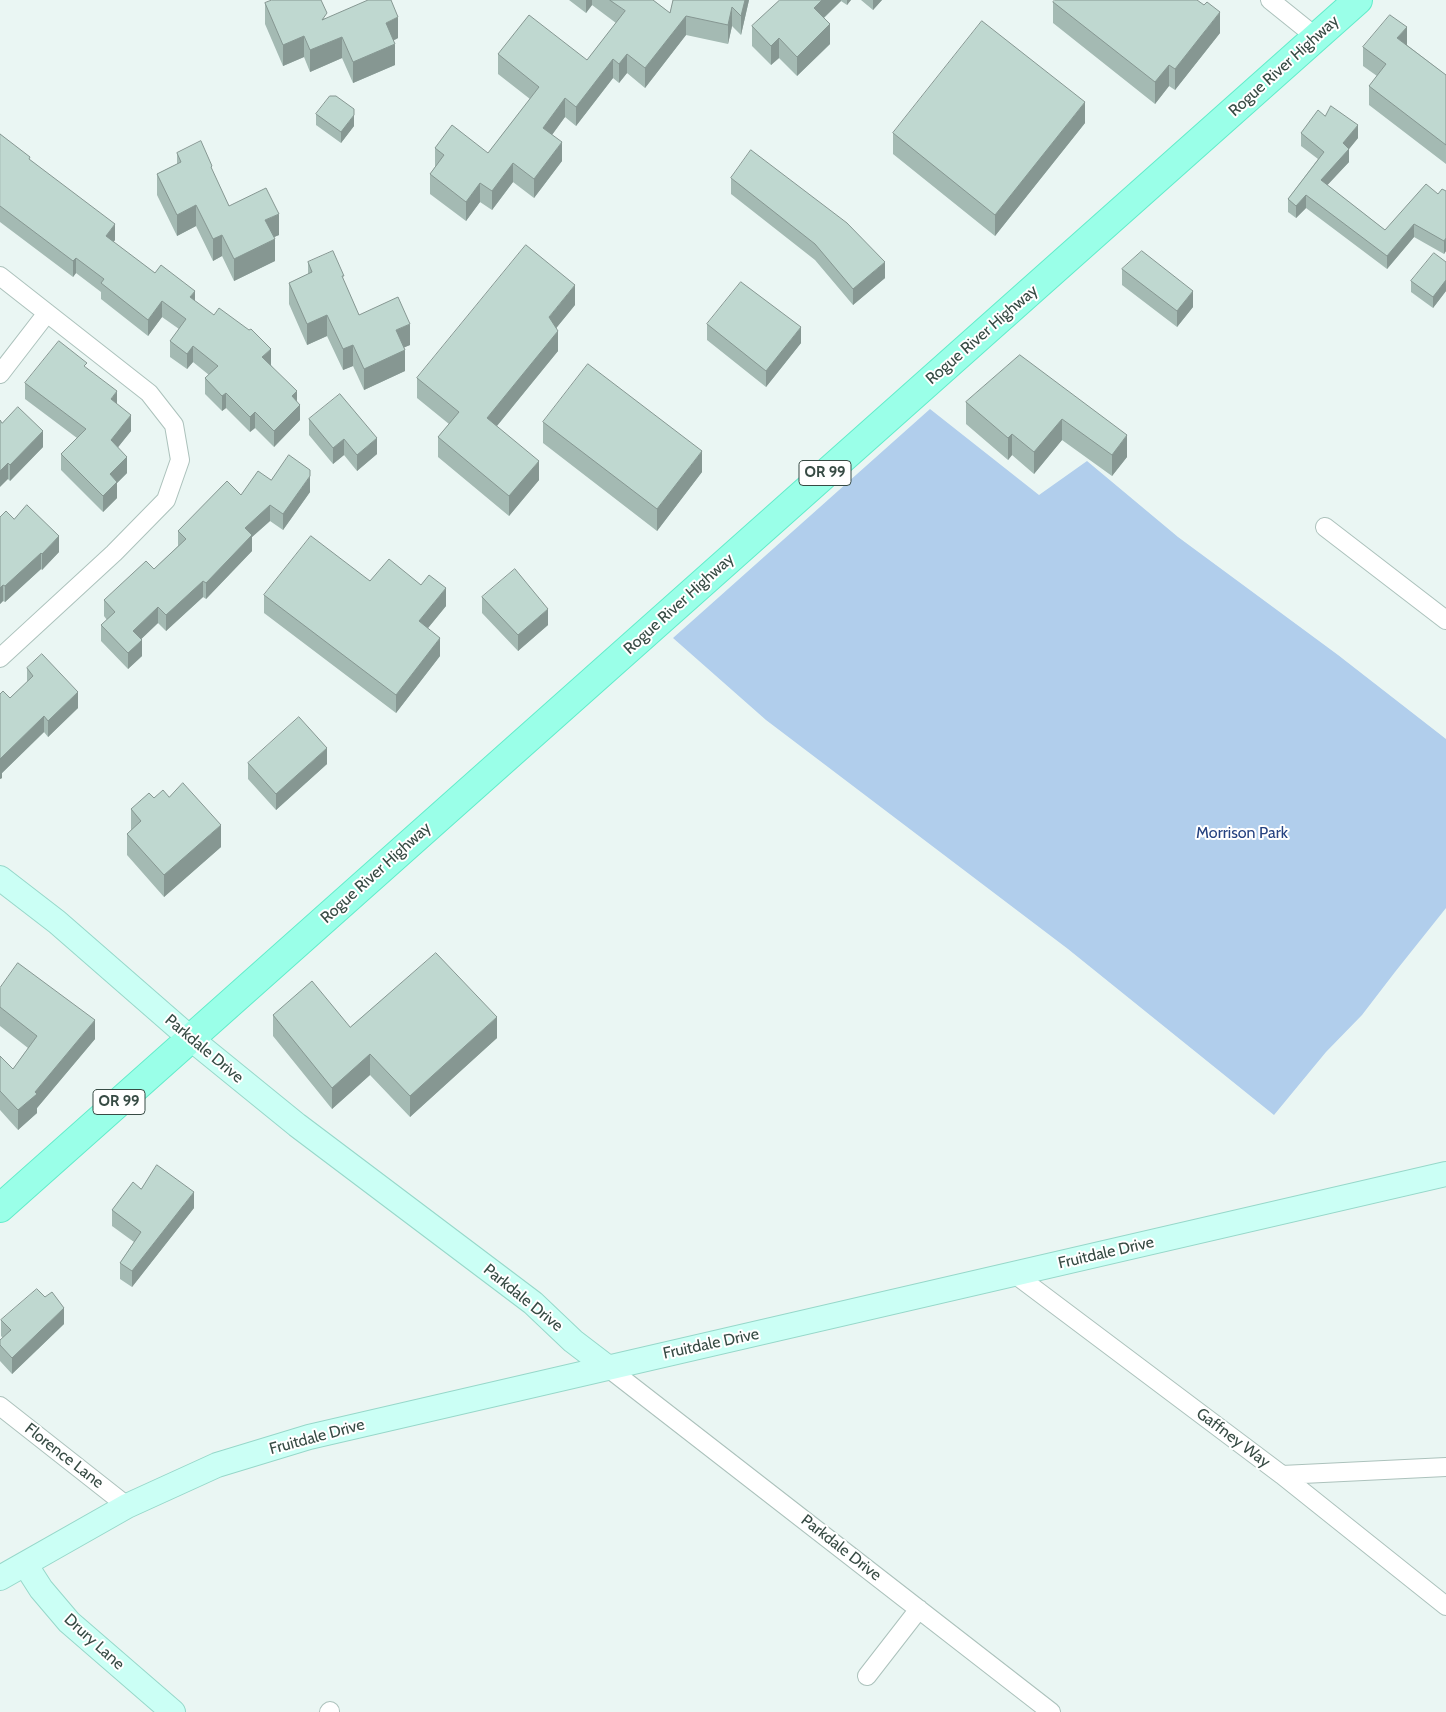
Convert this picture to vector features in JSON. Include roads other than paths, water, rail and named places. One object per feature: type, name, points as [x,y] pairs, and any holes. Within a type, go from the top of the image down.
[{"type":"main road","name":"Rogue River Highway","points":[[0,1208],[1358,0]]},
{"type":"main road","name":"Parkdale Drive","points":[[0,878],[57,922],[190,1038],[297,1125],[532,1303],[573,1340],[607,1367]]},
{"type":"main road","name":"Fruitdale Drive","points":[[0,1578],[127,1506],[217,1465],[310,1437],[1446,1174]]},
{"type":"main road","name":"Drury Lane","points":[[25,1564],[42,1589],[69,1622],[173,1712]]},
{"type":"street","points":[[1270,0],[1316,37]]},
{"type":"street","points":[[0,276],[149,393],[174,425],[180,460],[166,500],[114,553],[0,658]]},
{"type":"street","points":[[0,374],[47,313]]},
{"type":"street","points":[[1325,527],[1446,620]]},
{"type":"street","name":"Gaffney Way","points":[[1016,1275],[1282,1475],[1446,1606]]},
{"type":"street","name":"Parkdale Drive","points":[[607,1367],[1051,1712]]},
{"type":"street","name":"Florence Lane","points":[[0,1406],[127,1506]]},
{"type":"street","points":[[1282,1475],[1446,1467]]},
{"type":"street","points":[[866,1676],[919,1609]]},
{"type":"park label","name":"Morrison Park","points":[[1242,833]]}]
